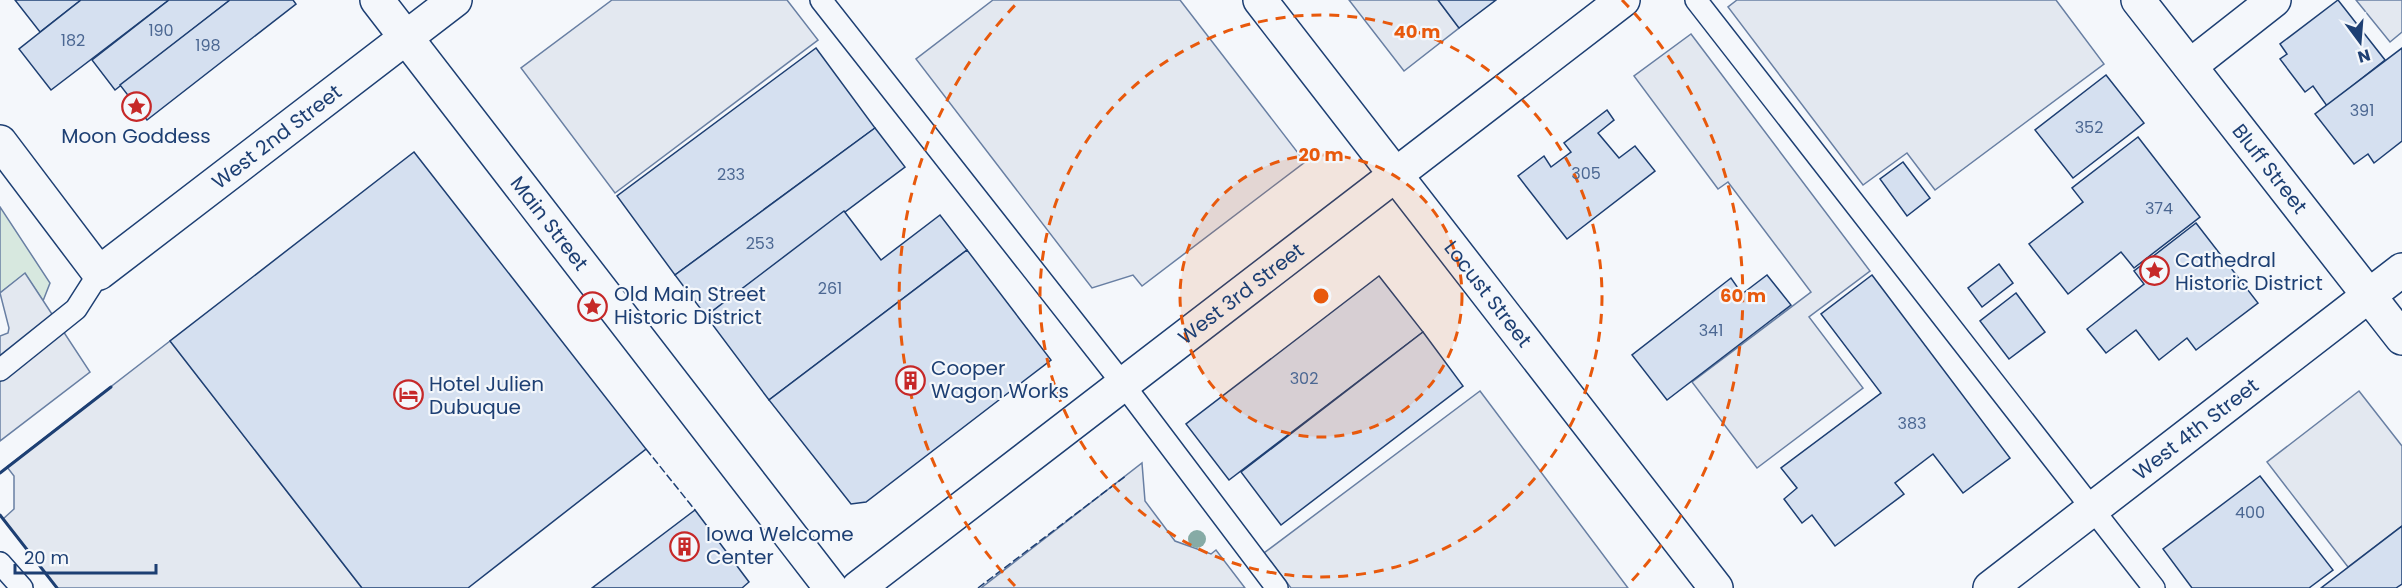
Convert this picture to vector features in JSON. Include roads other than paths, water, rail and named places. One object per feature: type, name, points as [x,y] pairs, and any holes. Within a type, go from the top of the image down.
[{"type":"street","name":"Main Street","points":[[377,0],[831,588]]},
{"type":"street","name":"West 2nd Street","points":[[99,273],[455,0]]},
{"type":"street","name":"Locust Street","points":[[1260,0],[1716,588]]},
{"type":"street","name":"West 3rd Street","points":[[858,588],[1623,0]]},
{"type":"street","name":"Bluff Street","points":[[2138,0],[2402,338]]},
{"type":"street","points":[[2190,66],[2274,0]]},
{"type":"street","points":[[0,142],[99,273]]},
{"type":"street","name":"West 4th Street","points":[[1990,588],[2402,270]]},
{"type":"lane","points":[[821,0],[1122,384],[1278,588]]},
{"type":"lane","points":[[1696,0],[2154,588]]},
{"type":"lane","points":[[0,370],[76,309],[99,273]]},
{"type":"lane","points":[[0,563],[21,588]]},
{"type":"place","name":"Moon Goddess","points":[[136,106]]},
{"type":"place","name":"Cathedral Historic District","points":[[2154,271]]},
{"type":"place","name":"Old Main Street Historic District","points":[[593,306]]},
{"type":"place","name":"Cooper Wagon Works","points":[[910,380]]},
{"type":"place","name":"Hotel Julien Dubuque","points":[[408,395]]},
{"type":"place","name":"Iowa Welcome Center","points":[[685,546]]}]
